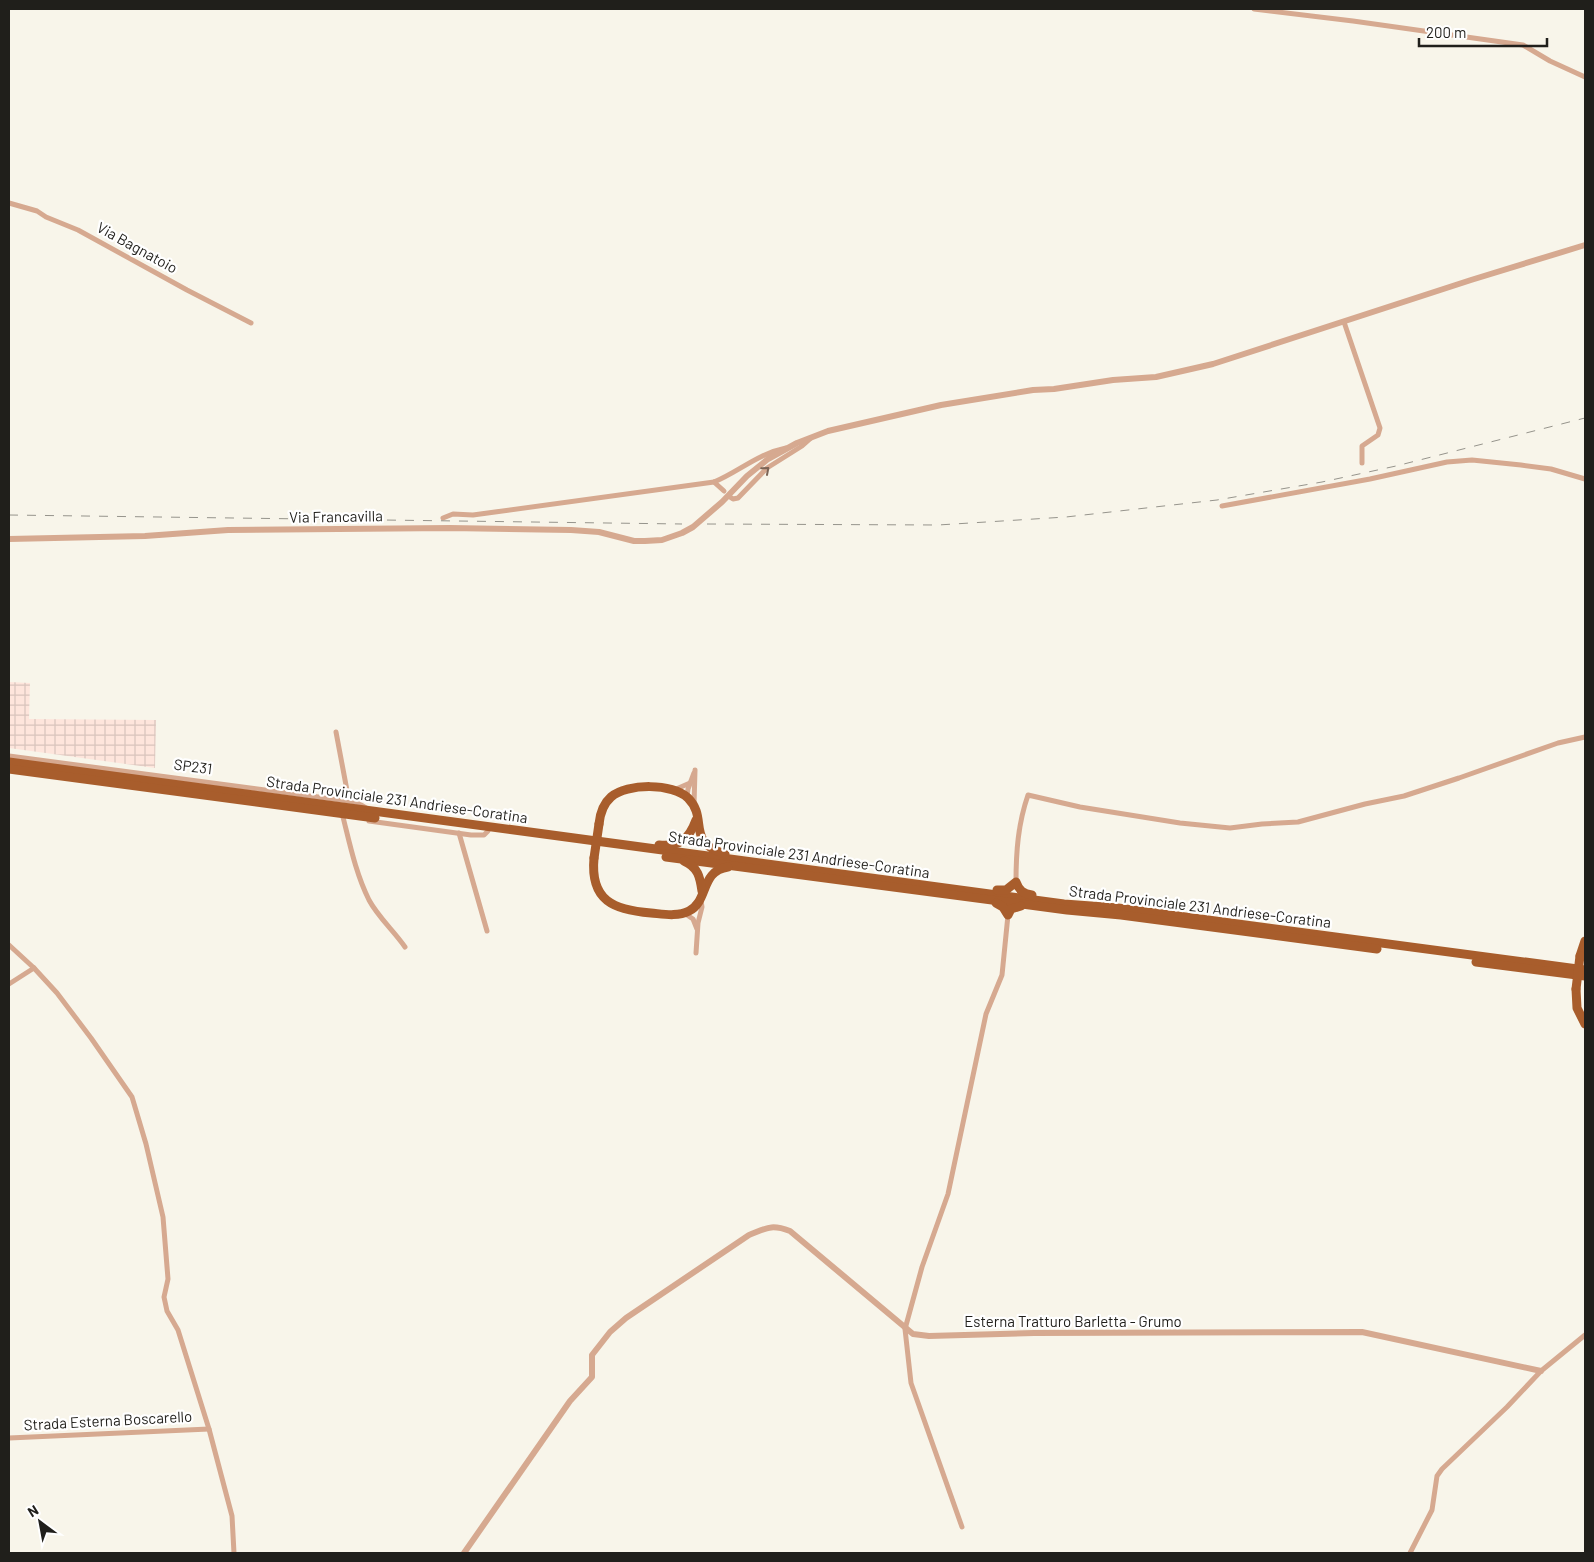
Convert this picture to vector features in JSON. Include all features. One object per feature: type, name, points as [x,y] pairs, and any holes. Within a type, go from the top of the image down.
[{"type":"highway","name":"Strada Provinciale 231 Andriese-Coratina","points":[[9,762],[930,886],[1121,915],[1585,976]]},
{"type":"highway","name":"Strada Provinciale 231 Andriese-Coratina","points":[[9,771],[488,831],[947,894],[1066,907],[1118,908],[1585,970]]},
{"type":"highway","points":[[730,859],[728,855],[710,849],[702,839],[694,806],[680,792],[642,786],[619,792],[611,797],[600,814],[594,858],[594,879],[598,890],[606,900],[616,907],[640,912],[683,913],[693,908],[702,897],[706,883],[718,870],[728,867],[751,868]]},
{"type":"highway","points":[[623,844],[638,843],[668,846],[677,844],[691,834],[697,818]]},
{"type":"highway","points":[[677,858],[697,870],[702,897]]},
{"type":"highway","points":[[930,886],[947,884],[1001,891],[1010,888],[1016,882],[1019,890],[1027,894],[1060,899],[1066,907]]},
{"type":"highway","points":[[947,894],[997,903],[1003,907],[1008,915]]},
{"type":"highway","points":[[1008,915],[1011,909],[1018,906],[1066,907]]},
{"type":"highway","points":[[1585,941],[1580,956],[1576,989],[1577,1008],[1585,1024]]},
{"type":"street","points":[[1254,9],[1353,20],[1523,45],[1550,61],[1585,77]]},
{"type":"street","name":"Via Bagnatoio","points":[[9,203],[37,211],[46,217],[78,230],[251,323]]},
{"type":"street","name":"Via Francavilla","points":[[9,540],[144,536],[228,530],[450,528],[588,531],[645,542],[662,540],[693,528],[722,502],[766,457],[828,431],[941,406],[1033,390],[1178,373],[1213,364],[1472,280],[1585,246]]},
{"type":"street","points":[[1344,322],[1380,428],[1378,435],[1362,446],[1362,463]]},
{"type":"street","points":[[730,497],[733,499],[738,498],[767,468],[802,446],[814,436]]},
{"type":"street","points":[[443,518],[453,514],[473,515],[714,482],[766,457]]},
{"type":"street","points":[[1222,506],[1370,479],[1448,462],[1472,460],[1550,469],[1585,479]]},
{"type":"street","points":[[714,482],[724,491]]},
{"type":"street","points":[[336,732],[349,801]]},
{"type":"street","points":[[1016,882],[1018,837],[1021,816],[1028,795],[1080,807],[1180,823],[1230,828],[1298,822],[1364,804],[1404,796],[1558,743],[1585,737]]},
{"type":"street","name":"SP231","points":[[9,756],[356,802],[371,811]]},
{"type":"street","points":[[9,771],[459,834],[481,836],[488,831]]},
{"type":"street","points":[[672,790],[692,783]]},
{"type":"street","points":[[687,797],[692,783]]},
{"type":"street","points":[[692,783],[694,806]]},
{"type":"street","points":[[343,817],[355,862],[370,900],[405,947]]},
{"type":"street","points":[[459,834],[487,931]]},
{"type":"street","points":[[696,953],[702,897]]},
{"type":"street","points":[[693,908],[698,926]]},
{"type":"street","points":[[693,908],[698,911],[700,917]]},
{"type":"street","points":[[683,913],[693,919],[698,926]]},
{"type":"street","points":[[962,1527],[911,1382],[905,1329],[922,1267],[948,1194],[986,1014],[1002,975],[1008,915]]},
{"type":"street","points":[[9,946],[34,968],[57,994],[91,1038],[132,1097],[146,1144],[163,1217],[168,1279],[164,1297],[167,1311],[178,1330],[209,1429],[232,1516],[234,1553]]},
{"type":"street","points":[[9,984],[34,968]]},
{"type":"street","name":"Esterna Tratturo Barletta - Grumo","points":[[464,1553],[570,1401],[592,1377],[592,1355],[610,1332],[626,1318],[749,1235],[777,1226],[790,1231],[803,1241],[913,1334],[929,1336],[1034,1333],[1362,1332],[1541,1371]]},
{"type":"street","points":[[1410,1553],[1432,1510],[1437,1476],[1442,1469],[1507,1407],[1541,1371],[1585,1334]]},
{"type":"street","name":"Strada Esterna Boscarello","points":[[9,1438],[209,1429]]},
{"type":"shaded area","points":[[9,682],[30,683],[29,719],[156,720],[155,768],[9,748]]},
{"type":"railway","points":[[707,524],[938,525],[1066,517],[1217,500],[1322,482],[1396,466],[1585,418]]},
{"type":"railway","points":[[9,515],[682,524]]}]
